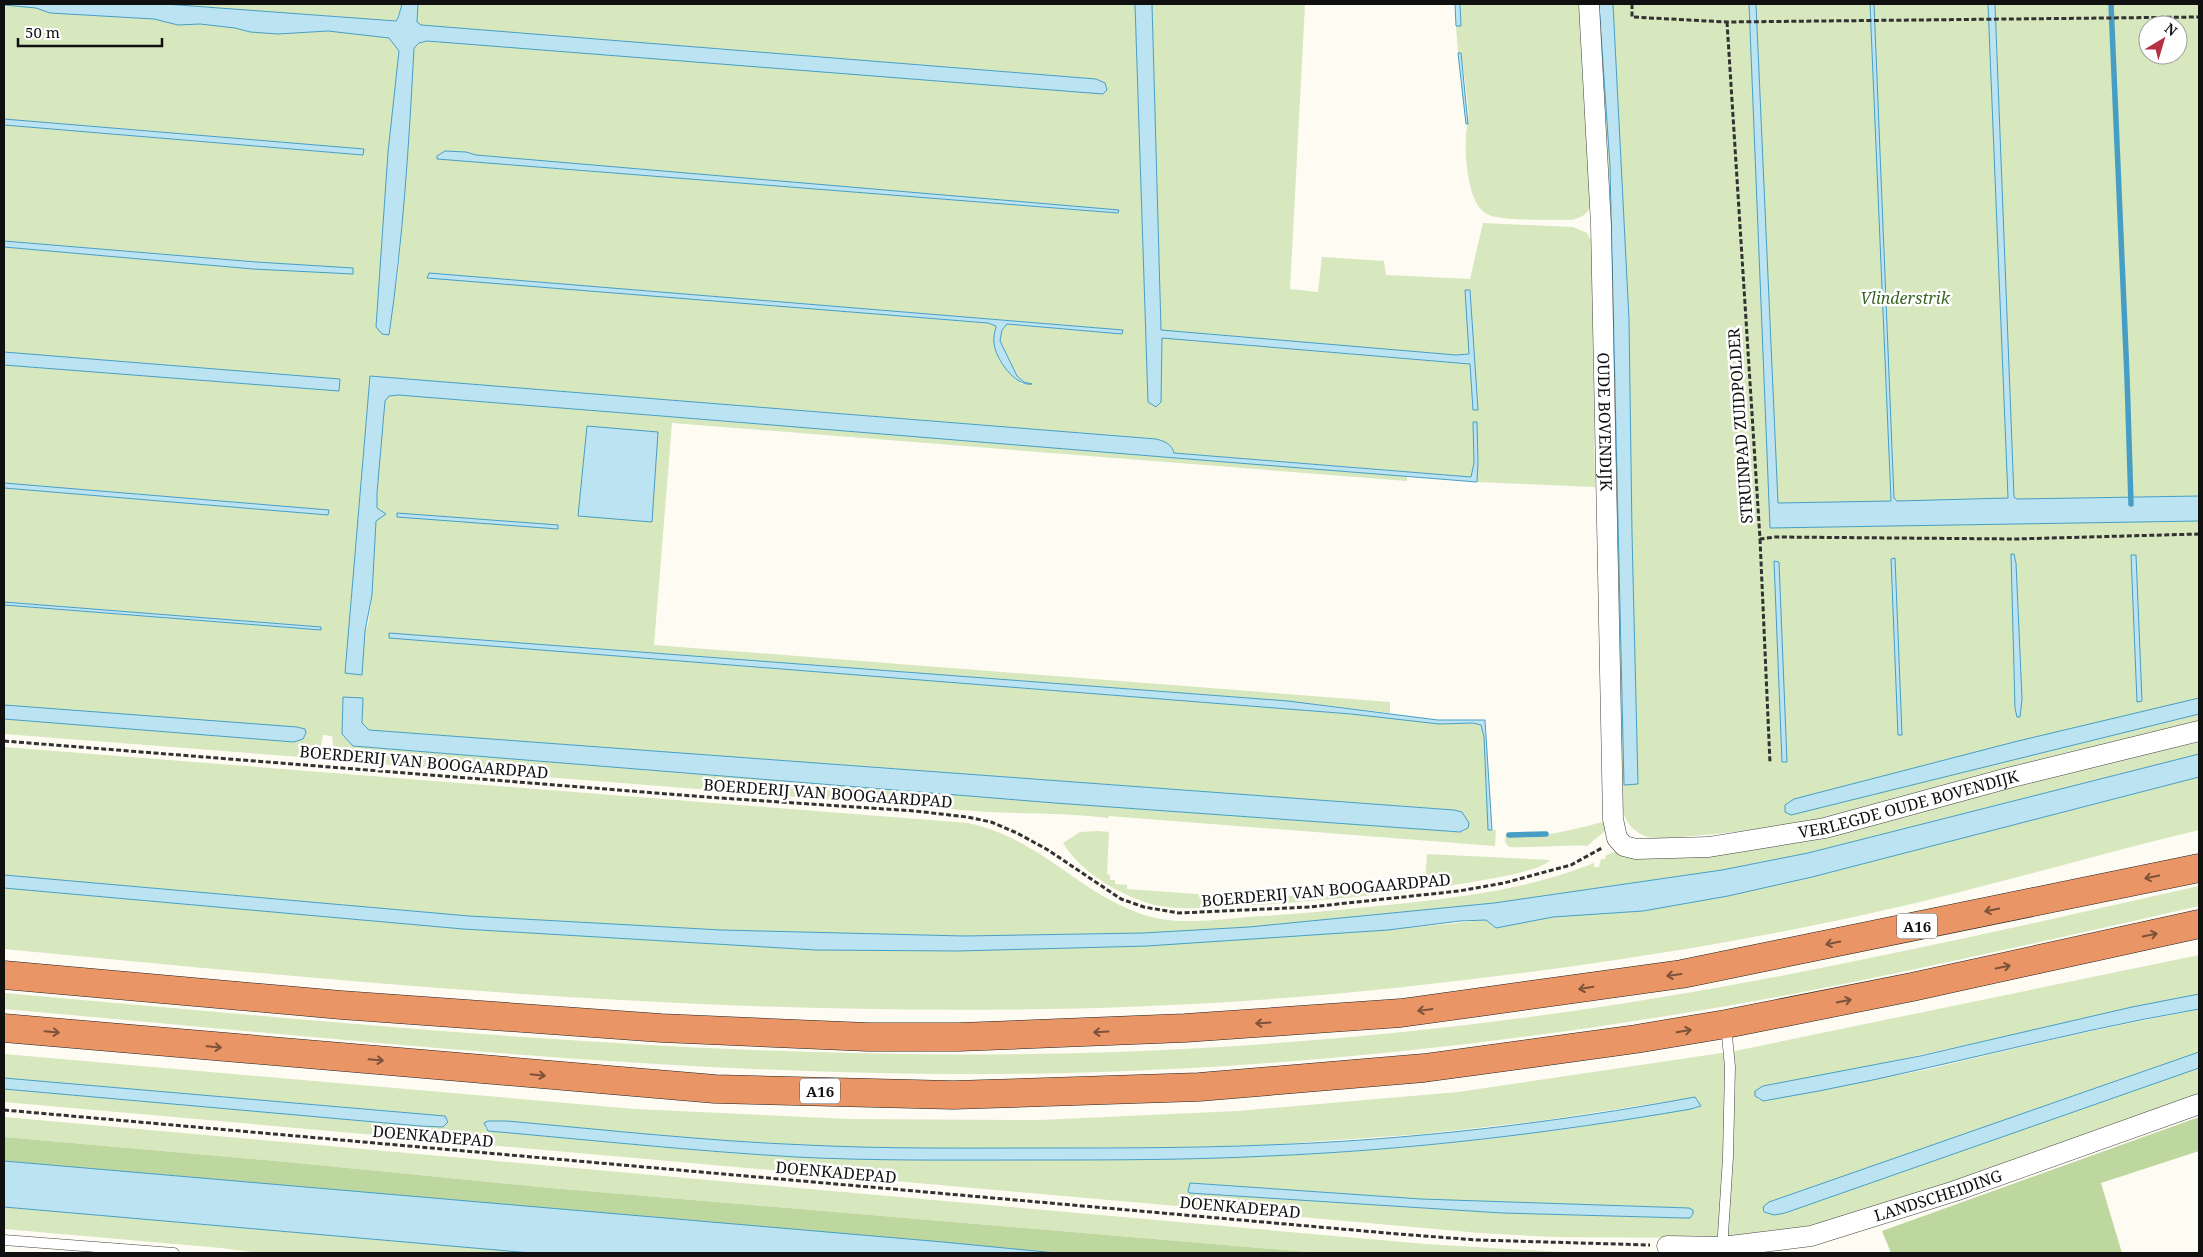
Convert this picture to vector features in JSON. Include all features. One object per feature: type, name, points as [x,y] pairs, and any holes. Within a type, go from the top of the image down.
[{"type":"highway","name":"A16","points":[[4,975],[341,1004],[661,1028],[868,1037],[950,1037],[1165,1029],[1401,1014],[1682,974],[2199,868]]},
{"type":"highway","name":"A16","points":[[4,1028],[715,1089],[953,1094],[1199,1087],[1424,1068],[1614,1042],[1726,1024],[1912,988],[2199,924]]},
{"type":"street","name":"OUDE BOVENDIJK","points":[[1589,4],[1601,225],[1613,819],[1617,838]]},
{"type":"street","name":"VERLEGDE OUDE BOVENDIJK","points":[[1617,838],[1624,846],[1636,849],[1709,847],[1825,828],[2012,777],[2199,731]]},
{"type":"street","name":"LANDSCHEIDING","points":[[1665,1250],[1723,1250],[1811,1236],[1955,1191],[2199,1104]]},
{"type":"lane","points":[[1723,1250],[1730,1067],[1726,1024]]},
{"type":"lane","points":[[4,1240],[174,1253]]},
{"type":"path","points":[[1632,4],[1632,17],[1727,22],[2199,17]]},
{"type":"path","name":"STRUINPAD ZUIDPOLDER","points":[[1727,22],[1760,539],[1775,537],[2015,539],[2199,534]]},
{"type":"path","points":[[1760,539],[1770,763]]},
{"type":"path","name":"BOERDERIJ VAN BOOGAARDPAD","points":[[4,741],[706,797],[915,811],[968,817],[991,822],[1025,837],[1121,899],[1144,907],[1179,913],[1310,907],[1459,891],[1504,883],[1571,865],[1617,838]]},
{"type":"path","name":"DOENKADEPAD","points":[[4,1110],[1467,1240],[1665,1250]]},
{"type":"green space","points":[[165,4],[402,4],[396,21]]},
{"type":"green space","points":[[418,4],[1135,4],[1148,402],[1156,407],[1161,402],[1162,338],[1470,364],[1473,410],[1477,410],[1472,322],[1467,323],[1470,354],[1456,355],[1161,331],[1152,4],[1305,4],[1290,289],[1318,292],[1322,257],[1384,261],[1386,275],[1470,279],[1483,223],[1573,227],[1587,233],[1592,242],[1595,487],[1477,482],[1478,463],[1473,422],[1474,463],[1472,477],[1174,453],[1173,448],[1163,441],[1156,439],[370,376],[345,673],[368,625],[372,595],[376,521],[381,516],[381,512],[377,508],[377,493],[385,401],[389,396],[398,395],[1407,476],[1407,481],[672,423],[654,645],[1390,702],[1390,713],[1288,701],[389,633],[389,638],[1351,714],[1439,724],[1473,723],[1481,725],[1484,737],[1488,830],[1496,830],[1495,846],[1109,816],[1108,818],[1063,814],[988,812],[342,761],[334,753],[332,736],[323,735],[320,750],[313,758],[4,734],[4,719],[294,742],[299,741],[304,729],[4,705],[4,605],[321,630],[321,627],[4,602],[4,488],[328,515],[329,510],[4,483],[4,365],[338,391],[340,379],[4,352],[4,247],[253,269],[353,268],[4,241],[4,125],[363,155],[363,149],[4,119],[4,5],[36,8],[50,13],[154,19],[178,25],[200,24],[235,28],[250,32],[278,34],[328,31],[389,38],[399,51],[388,152],[376,327],[382,334],[388,335],[398,274],[414,48],[419,43],[427,41],[1105,83],[1096,79],[421,25],[417,22]],"holes":[[[466,152],[476,155],[1118,213],[437,159]],[[429,273],[1123,330],[1122,334],[1007,324],[1002,330],[999,341],[1017,376],[1024,382],[1031,384],[1021,384],[994,339],[996,326],[988,323]],[[363,698],[362,723],[369,730],[1454,810],[1465,831],[1055,803],[353,746],[342,734]]]},
{"type":"green space","points":[[1460,4],[1581,4],[1591,204],[1584,215],[1571,220],[1494,217],[1480,208],[1474,198],[1467,171],[1466,131],[1468,109],[1461,53],[1458,53],[1456,26],[1461,25]]},
{"type":"green space","name":"Vlinderstrik","points":[[1596,4],[2199,4],[2199,722],[1824,818],[1758,829],[1656,838],[1645,836],[1635,831],[1624,814],[1621,804]]},
{"type":"green space","points":[[2199,742],[2199,754],[1808,853],[1722,870],[1494,903],[1249,927],[1143,933],[964,936],[721,930],[469,916],[4,875],[4,747],[968,823],[994,830],[1017,841],[1121,906],[1158,919],[1188,921],[1336,910],[1478,894],[1548,878],[1594,863],[1594,867],[1599,867],[1601,859],[1605,859],[1606,855],[1620,850],[1638,855],[2055,775]]},
{"type":"green space","points":[[2199,777],[2199,830],[1916,903],[1817,925],[1699,947],[1581,965],[1403,987],[1228,1002],[1053,1009],[878,1009],[703,1004],[353,981],[4,949],[4,888],[463,929],[816,950],[1388,930],[1486,920],[1496,928],[1553,917],[1643,911],[1728,896],[1812,877]]},
{"type":"green space","points":[[1606,821],[1605,831],[1587,846],[1509,847],[1505,842],[1506,833],[1531,836],[1544,835]]},
{"type":"green space","points":[[1080,832],[1109,832],[1107,874],[1110,875],[1110,880],[1115,880],[1115,884],[1127,885],[1127,889],[1279,900],[1280,895],[1316,898],[1425,882],[1427,854],[1550,860],[1530,870],[1490,879],[1373,895],[1252,905],[1177,908],[1148,903],[1112,887],[1089,872],[1063,843]]},
{"type":"green space","points":[[2199,886],[2199,906],[1901,972],[1721,1007],[1567,1031],[1412,1050],[1335,1058],[1180,1069],[964,1074],[827,1072],[690,1066],[415,1046],[4,1009],[4,993],[452,1032],[752,1050],[902,1054],[1052,1054],[1202,1048],[1332,1039],[1463,1025],[1657,998],[1901,952]]},
{"type":"green space","points":[[2199,955],[2199,994],[1755,1091],[1755,1095],[1759,1100],[1769,1100],[1925,1070],[2068,1036],[2199,1009],[2199,1052],[1769,1202],[1763,1209],[1764,1212],[1774,1215],[1785,1213],[2199,1068],[2199,1096],[1942,1189],[1803,1230],[1765,1236],[1703,1238],[1553,1237],[1480,1233],[4,1102],[4,1089],[420,1126],[443,1127],[445,1116],[4,1078],[4,1054],[635,1109],[850,1119],[1039,1120],[1238,1111],[1458,1092],[1735,1051]],"holes":[[[1664,1102],[1697,1108],[1483,1140],[1321,1154],[1180,1159],[947,1160],[798,1157],[643,1146],[488,1131],[485,1128],[488,1121],[719,1140],[909,1149],[1183,1147],[1266,1145],[1423,1134],[1539,1121]],[[1190,1183],[1421,1199],[1689,1208],[1693,1211],[1693,1214],[1690,1218],[1502,1213],[1190,1193],[1188,1190]]]},
{"type":"green space","points":[[4,1117],[1425,1244],[1562,1252],[1656,1253],[1320,1253],[551,1188],[4,1137]]},
{"type":"green space","points":[[2199,1117],[2199,1151],[2101,1183],[2122,1253],[1891,1253],[1882,1231]]},
{"type":"green space","points":[[4,1137],[551,1188],[1320,1253],[1056,1253],[4,1161]]},
{"type":"green space","points":[[4,1207],[531,1253],[261,1253],[4,1229]]},
{"type":"water","points":[[4,4],[165,4],[396,21],[402,4],[418,4],[417,22],[421,25],[1096,79],[1105,83],[1107,90],[1103,94],[427,41],[419,43],[414,48],[405,192],[389,335],[382,334],[376,327],[388,152],[399,51],[389,38],[328,31],[278,34],[250,32],[235,28],[200,24],[178,25],[154,19],[50,13],[36,8]]},
{"type":"water","points":[[1135,4],[1152,4],[1161,330],[1456,355],[1469,354],[1465,290],[1470,290],[1478,410],[1473,410],[1470,364],[1162,338],[1161,402],[1156,407],[1148,402]]},
{"type":"water","points":[[1455,4],[1460,4],[1461,26],[1456,26]]},
{"type":"water","points":[[1599,4],[1613,4],[1629,319],[1638,784],[1624,785],[1610,166]]},
{"type":"water","points":[[1749,4],[1756,4],[1778,503],[1891,501],[1870,4],[1874,4],[1894,498],[1897,501],[2008,498],[1988,4],[1995,4],[2014,497],[2017,499],[2199,496],[2199,521],[1770,528]]},
{"type":"water","points":[[1458,53],[1461,53],[1468,124],[1466,124]]},
{"type":"water","points":[[4,119],[364,149],[363,155],[4,125]]},
{"type":"water","points":[[445,151],[1119,210],[1118,213],[437,159],[437,156]]},
{"type":"water","points":[[4,241],[353,268],[353,274],[253,269],[4,247]]},
{"type":"water","points":[[429,273],[1123,330],[1122,334],[1007,324],[1002,330],[1000,341],[1017,376],[1024,382],[1032,384],[1026,384],[1013,376],[1002,363],[994,343],[996,326],[988,323],[427,278]]},
{"type":"water","points":[[4,352],[340,379],[339,391],[4,365]]},
{"type":"water","points":[[370,376],[1156,439],[1170,445],[1174,453],[1471,477],[1474,463],[1473,422],[1477,422],[1477,482],[398,395],[389,396],[385,401],[377,493],[377,508],[386,514],[376,521],[372,595],[365,631],[362,675],[345,673]]},
{"type":"water","points":[[587,426],[658,432],[652,522],[578,516]]},
{"type":"water","points":[[4,483],[329,510],[328,515],[4,488]]},
{"type":"water","points":[[397,513],[558,525],[558,529],[397,517]]},
{"type":"water","points":[[2011,554],[2014,554],[2016,563],[2022,699],[2020,717],[2017,717],[2015,708]]},
{"type":"water","points":[[2131,555],[2136,555],[2142,701],[2137,702]]},
{"type":"water","points":[[1895,558],[1902,735],[1898,735],[1891,559]]},
{"type":"water","points":[[1774,561],[1779,562],[1787,762],[1782,762]]},
{"type":"water","points":[[4,602],[321,627],[321,630],[4,605]]},
{"type":"water","points":[[389,633],[1288,701],[1438,720],[1485,720],[1492,830],[1488,830],[1484,737],[1481,725],[1473,723],[1439,724],[1351,714],[389,638]]},
{"type":"water","points":[[343,697],[363,698],[362,723],[369,730],[1454,810],[1462,812],[1469,823],[1468,828],[1460,832],[1055,803],[353,746],[342,734]]},
{"type":"water","points":[[2199,698],[2199,714],[1791,815],[1785,812],[1785,805],[1794,799],[2018,741]]},
{"type":"water","points":[[4,705],[297,727],[305,729],[306,733],[303,739],[294,742],[4,719]]},
{"type":"water","points":[[2199,754],[2199,777],[1812,877],[1728,896],[1643,911],[1553,917],[1496,928],[1486,920],[1460,921],[1388,930],[1147,946],[958,951],[816,950],[463,929],[4,888],[4,875],[469,916],[721,930],[964,936],[1143,933],[1249,927],[1494,903],[1722,870],[1808,853]]},
{"type":"water","points":[[2199,994],[2199,1009],[2144,1019],[1818,1091],[1763,1101],[1755,1096],[1755,1091],[1763,1086],[1920,1056],[2132,1007]]},
{"type":"water","points":[[2199,1052],[2199,1068],[1785,1213],[1774,1215],[1764,1212],[1763,1207],[1769,1202]]},
{"type":"water","points":[[4,1078],[445,1116],[448,1122],[443,1127],[420,1126],[4,1089]]},
{"type":"water","points":[[1695,1097],[1701,1106],[1691,1109],[1534,1133],[1375,1150],[1181,1159],[914,1160],[796,1157],[680,1149],[488,1131],[484,1123],[488,1121],[507,1121],[694,1138],[896,1148],[1212,1147],[1321,1143],[1482,1129],[1589,1115]]},
{"type":"water","points":[[4,1161],[1056,1253],[531,1253],[4,1207]]},
{"type":"water","points":[[1190,1183],[1421,1199],[1689,1208],[1693,1210],[1693,1214],[1690,1218],[1685,1218],[1502,1213],[1189,1193]]},
{"type":"waterway","points":[[2111,4],[2131,504]]},
{"type":"waterway","points":[[1509,835],[1546,834]]}]
